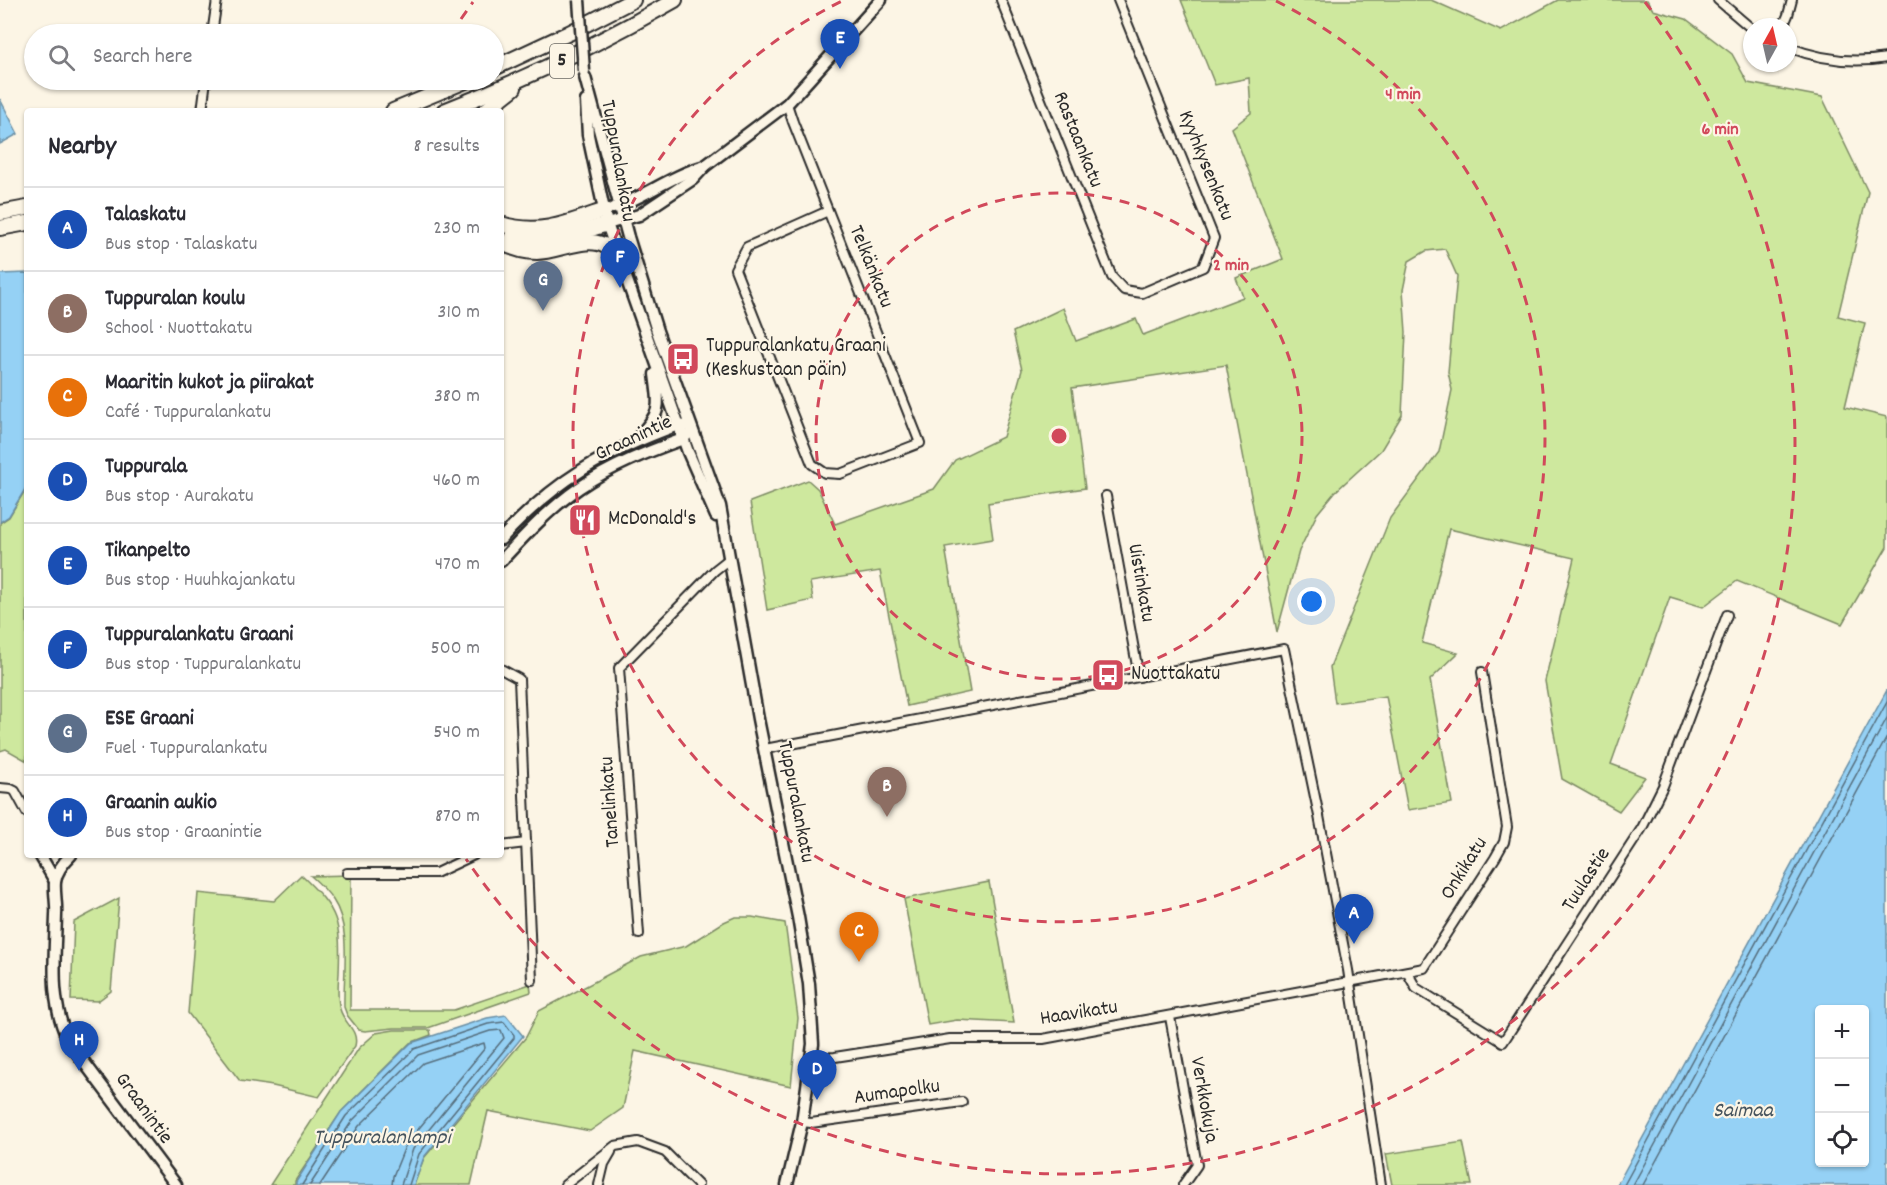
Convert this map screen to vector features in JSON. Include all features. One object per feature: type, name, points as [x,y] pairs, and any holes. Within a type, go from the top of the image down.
[{"type":"highway","name":"5","points":[[504,63],[570,33],[633,0]]},
{"type":"highway","name":"5","points":[[504,88],[606,40],[675,0]]},
{"type":"highway","points":[[489,108],[522,81]]},
{"type":"highway","points":[[400,108],[444,90]]},
{"type":"highway","name":"5","points":[[452,108],[499,90]]},
{"type":"highway","points":[[0,213],[24,209]]},
{"type":"highway","points":[[504,225],[540,230],[606,217]]},
{"type":"highway","points":[[504,236],[526,242],[553,240],[606,217]]},
{"type":"highway","points":[[0,228],[24,224]]},
{"type":"highway","points":[[504,243],[514,248],[536,252],[597,242],[607,247],[619,261]]},
{"type":"street","points":[[213,24],[217,0]]},
{"type":"street","name":"Tuppuralankatu","points":[[579,0],[588,135],[606,217],[619,261],[683,439],[714,510],[729,557]]},
{"type":"street","points":[[606,217],[623,218],[639,214],[693,179],[705,165],[787,104],[881,0]]},
{"type":"street","name":"Rastaankatu","points":[[1001,0],[1112,277],[1124,290]]},
{"type":"street","name":"Kyyhkysenkatu","points":[[1118,0],[1214,238],[1203,267],[1142,293],[1124,290]]},
{"type":"street","points":[[1718,0],[1743,21]]},
{"type":"street","points":[[1787,18],[1791,0]]},
{"type":"street","points":[[1797,51],[1811,56],[1835,60],[1886,59]]},
{"type":"street","name":"Tuppuralankatu","points":[[584,74],[619,206],[657,332],[720,506],[798,917],[813,1021],[812,1058],[802,1122],[787,1185]]},
{"type":"street","points":[[202,108],[205,90]]},
{"type":"street","name":"Telkänkatu","points":[[787,104],[920,443],[840,474],[825,473],[812,464],[735,269],[747,248],[828,211]]},
{"type":"street","points":[[606,217],[619,206],[687,171],[705,165]]},
{"type":"street","points":[[635,441],[651,423],[658,408],[652,353]]},
{"type":"street","name":"Graanintie","points":[[504,536],[551,491],[594,461],[635,441],[678,425],[691,428],[689,434],[683,439],[621,464],[578,489],[520,540],[504,558]]},
{"type":"street","name":"Uistinkatu","points":[[1106,496],[1139,677]]},
{"type":"street","name":"Tanelinkatu","points":[[639,934],[619,668],[729,557]]},
{"type":"street","name":"Tuulastie","points":[[1407,972],[1416,988],[1503,1042],[1642,828],[1663,786],[1727,615]]},
{"type":"street","points":[[765,749],[1284,649],[1350,981],[1381,1185]]},
{"type":"street","points":[[504,671],[519,679],[532,980]]},
{"type":"street","name":"Onkikatu","points":[[1350,981],[1424,968],[1504,842],[1508,827],[1482,672]]},
{"type":"street","points":[[0,788],[15,791],[24,808]]},
{"type":"street","points":[[504,846],[526,843]]},
{"type":"street","name":"Graanintie","points":[[42,858],[55,881],[57,903],[55,1000],[63,1030],[69,1042],[176,1185]]},
{"type":"street","points":[[55,881],[63,863],[68,858]]},
{"type":"street","points":[[346,873],[436,873],[468,858]]},
{"type":"street","name":"Haavikatu","points":[[812,1058],[835,1057],[950,1039],[1043,1039],[1170,1017],[1350,981]]},
{"type":"street","name":"Verkkokuja","points":[[1170,1017],[1197,1165],[1183,1185]]},
{"type":"street","name":"Aumapolku","points":[[802,1122],[811,1123],[962,1102]]},
{"type":"street","points":[[565,1185],[615,1146],[638,1142],[665,1152],[698,1185]]},
{"type":"street","points":[[599,1185],[604,1164],[615,1146]]},
{"type":"green space","points":[[1181,0],[1431,0],[1501,31],[1558,0],[1647,0],[1653,10],[1686,19],[1732,54],[1748,83],[1822,97],[1868,192],[1838,316],[1865,323],[1845,407],[1887,417],[1887,547],[1842,624],[1737,581],[1703,607],[1670,597],[1611,764],[1645,777],[1619,811],[1562,779],[1545,681],[1574,558],[1449,529],[1422,643],[1458,653],[1430,680],[1452,803],[1408,810],[1386,696],[1335,703],[1330,667],[1390,518],[1439,452],[1452,390],[1448,372],[1457,276],[1445,249],[1426,251],[1409,261],[1403,290],[1406,332],[1402,415],[1381,450],[1335,492],[1317,514],[1299,551],[1277,632],[1226,365],[1072,388],[1085,488],[988,503],[993,539],[945,547],[970,692],[907,706],[880,571],[810,582],[813,600],[767,610],[750,502],[808,480],[818,489],[835,524],[934,489],[955,460],[1003,437],[1022,370],[1013,332],[1063,308],[1076,341],[1136,319],[1143,335],[1243,297],[1236,278],[1283,259],[1232,128],[1251,113],[1249,78],[1215,85]]},
{"type":"green space","points":[[24,492],[24,759],[6,749],[0,751],[0,523],[9,517]]},
{"type":"green space","points":[[301,875],[323,898],[335,918],[340,955],[339,1005],[356,1040],[355,1046],[319,1097],[240,1081],[188,1013],[198,893],[274,901]]},
{"type":"green space","points":[[351,875],[350,1010],[454,1010],[530,984],[531,992],[428,1028],[359,1030],[347,1015],[344,1007],[345,937],[339,911],[328,893],[311,876]]},
{"type":"green space","points":[[989,882],[1014,1023],[957,1020],[928,1025],[904,899]]},
{"type":"green space","points":[[119,898],[111,991],[98,1001],[71,1000],[74,922]]},
{"type":"green space","points":[[735,917],[752,917],[785,923],[798,1018],[791,1086],[635,1051],[623,1108],[590,1131],[488,1111],[471,1185],[414,1185],[424,1158],[526,1037],[539,1011],[641,957],[686,946]]},
{"type":"green space","points":[[394,1030],[430,1030],[431,1035],[410,1043],[341,1112],[295,1181],[295,1185],[270,1185],[359,1048],[376,1033]]},
{"type":"green space","points":[[1463,1142],[1472,1185],[1392,1185],[1386,1154]]},
{"type":"water","points":[[0,99],[18,134],[0,144]]},
{"type":"water","points":[[24,273],[24,491],[9,516],[0,522],[0,274]]},
{"type":"water","name":"Saimaa","points":[[1887,690],[1887,1185],[1617,1185]]},
{"type":"water","name":"Tuppuralanlampi","points":[[506,1015],[523,1036],[424,1157],[414,1185],[296,1185],[341,1112],[411,1043],[487,1018]]},
{"type":"place","name":"Tikanpelto","points":[[840,69]]},
{"type":"place","name":"Tuppuralankatu Graani","points":[[620,288]]},
{"type":"place","name":"ESE Graani","points":[[543,311]]},
{"type":"place","name":"Tuppuralankatu Graani (Keskustaan päin)","points":[[683,359]]},
{"type":"place","name":"McDonald's","points":[[585,520]]},
{"type":"place","name":"Nuottakatu","points":[[1108,675]]},
{"type":"place","name":"Tuppuralan koulu","points":[[887,817]]},
{"type":"place","name":"Talaskatu","points":[[1354,944]]},
{"type":"place","name":"Maaritin kukot ja piirakat","points":[[859,962]]},
{"type":"place","name":"Graanin aukio","points":[[79,1071]]},
{"type":"place","name":"Tuppurala","points":[[817,1100]]}]
